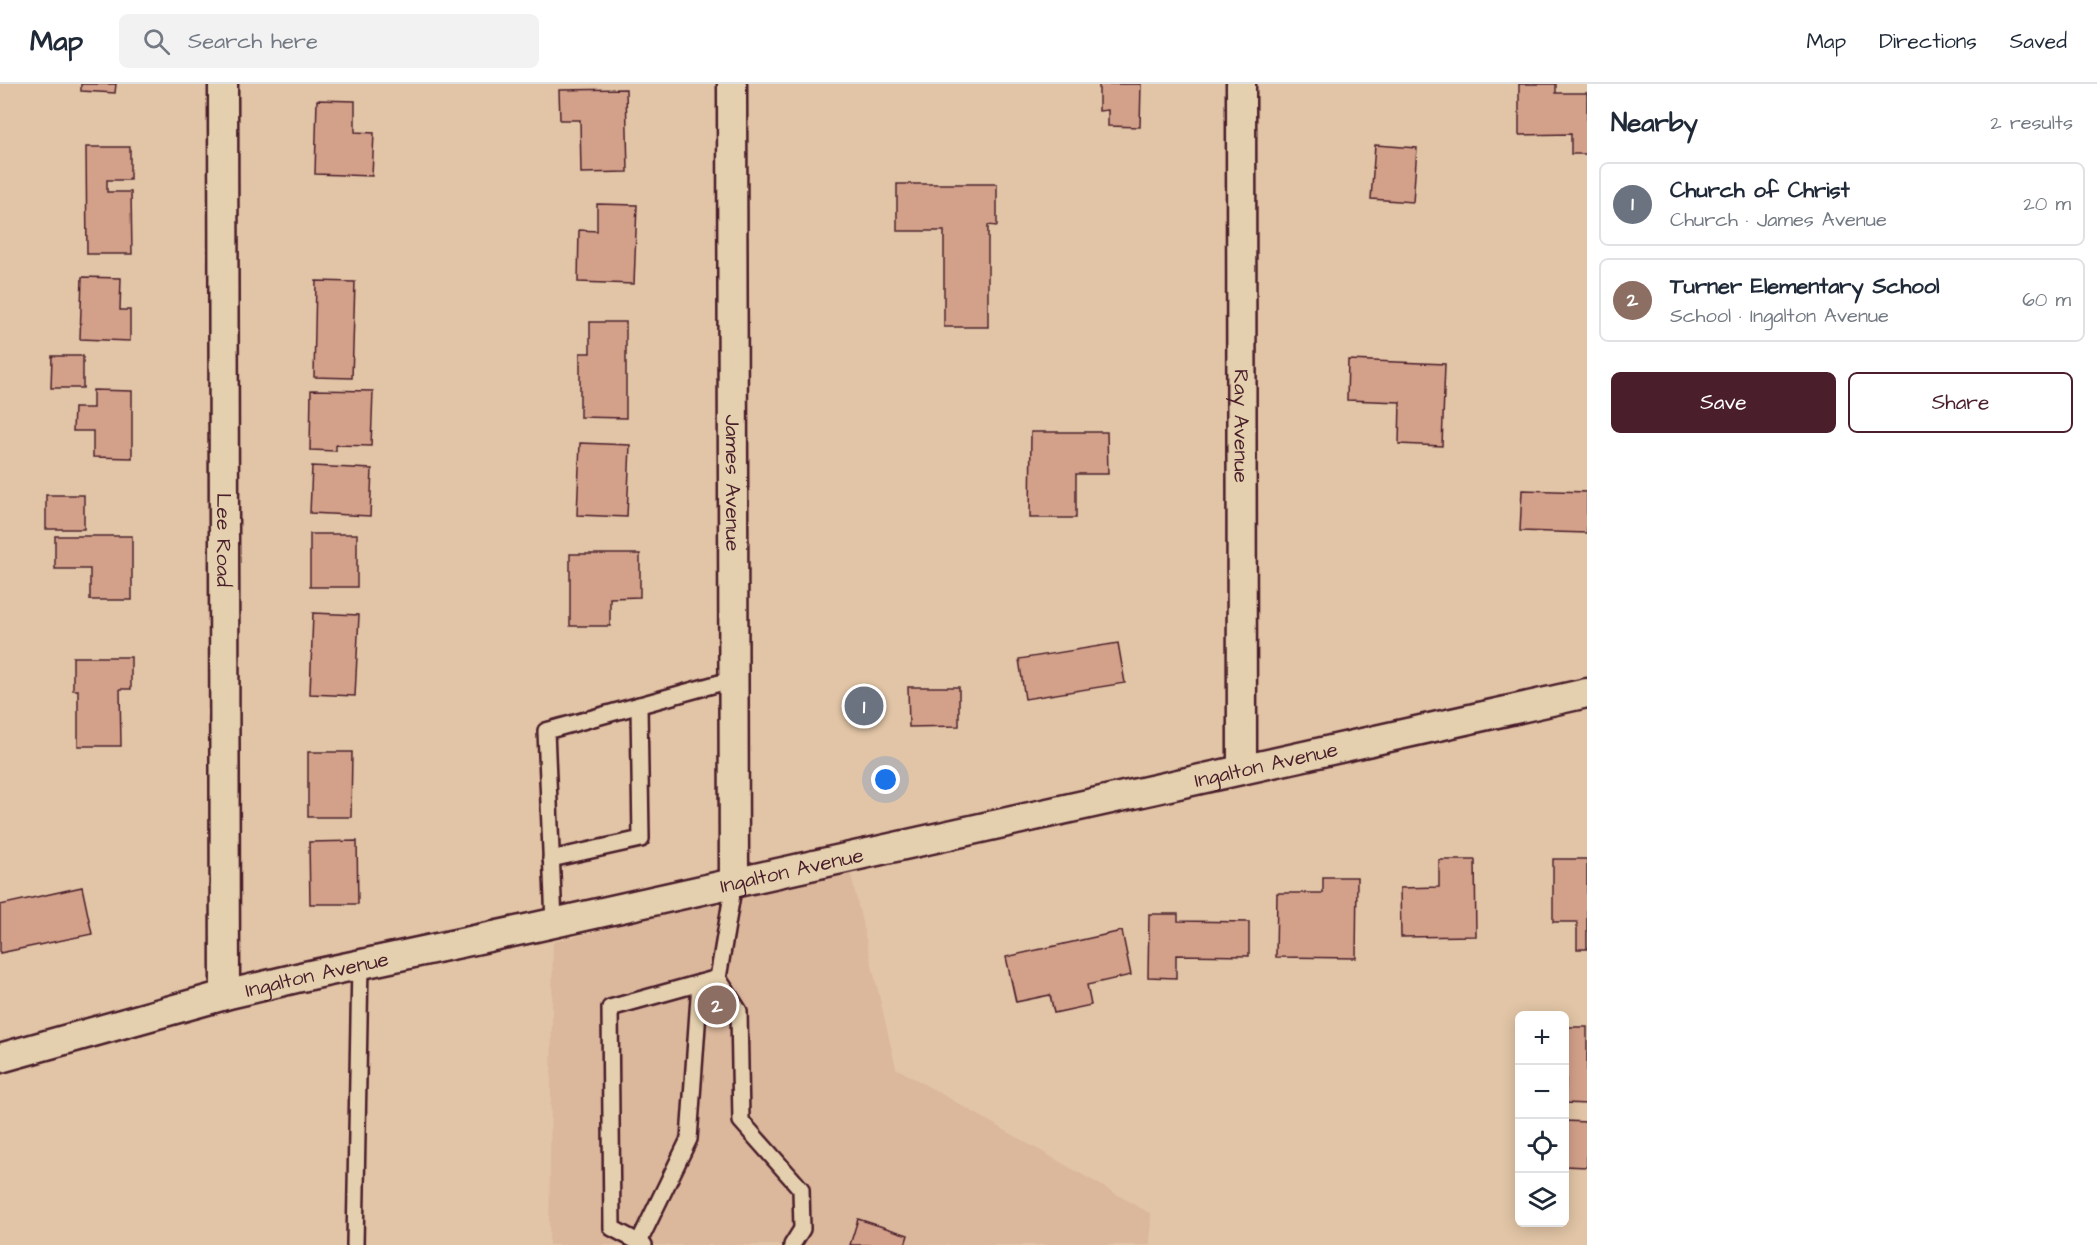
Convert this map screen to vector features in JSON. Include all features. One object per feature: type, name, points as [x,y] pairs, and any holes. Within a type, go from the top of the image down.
[{"type":"street","name":"Lee Road","points":[[223,84],[225,995]]},
{"type":"street","name":"James Avenue","points":[[732,84],[734,883]]},
{"type":"street","name":"Ray Avenue","points":[[1241,84],[1242,769]]},
{"type":"street","name":"Ingalton Avenue","points":[[0,1058],[225,995],[1587,693]]},
{"type":"lane","points":[[554,922],[546,730],[734,679]]},
{"type":"lane","points":[[551,859],[641,839],[639,705]]},
{"type":"lane","points":[[734,883],[718,978],[739,1011],[741,1121],[801,1189],[802,1229],[792,1245]]},
{"type":"lane","points":[[355,1245],[360,964]]},
{"type":"lane","points":[[700,983],[689,1139],[642,1244],[612,1228],[610,1008],[700,983],[718,978]]},
{"type":"shaded area","points":[[850,871],[896,1068],[1151,1214],[1150,1245],[549,1245],[553,942]]},
{"type":"building","points":[[81,84],[116,84],[115,93],[81,91]]},
{"type":"building","points":[[1099,84],[1141,84],[1140,127],[1108,126],[1108,110],[1099,111]]},
{"type":"building","points":[[1519,84],[1556,84],[1556,93],[1587,93],[1587,154],[1571,154],[1571,134],[1519,135]]},
{"type":"building","points":[[626,89],[628,172],[581,173],[580,120],[560,120],[559,90]]},
{"type":"building","points":[[317,100],[355,101],[355,132],[374,133],[372,176],[315,174]]},
{"type":"building","points":[[1375,145],[1417,148],[1413,202],[1371,199]]},
{"type":"building","points":[[86,147],[130,147],[130,180],[107,180],[107,192],[131,192],[132,254],[87,254]]},
{"type":"building","points":[[897,184],[997,184],[997,226],[988,225],[988,327],[944,327],[944,231],[897,231]]},
{"type":"building","points":[[597,204],[637,205],[634,284],[578,282],[579,230],[597,231]]},
{"type":"building","points":[[82,277],[121,278],[120,310],[130,310],[130,341],[80,339]]},
{"type":"building","points":[[316,281],[355,282],[352,378],[314,377]]},
{"type":"building","points":[[590,322],[626,322],[626,418],[580,417],[580,353],[590,353]]},
{"type":"building","points":[[52,356],[83,356],[83,388],[51,388]]},
{"type":"building","points":[[1348,360],[1445,364],[1442,446],[1399,444],[1400,402],[1347,400]]},
{"type":"building","points":[[93,390],[132,391],[132,458],[93,457],[93,431],[73,431],[74,408],[93,408]]},
{"type":"building","points":[[311,390],[373,391],[371,446],[336,445],[336,451],[310,450]]},
{"type":"building","points":[[1031,432],[1107,432],[1108,474],[1076,474],[1076,518],[1030,518]]},
{"type":"building","points":[[580,443],[630,445],[627,517],[577,515]]},
{"type":"building","points":[[312,466],[372,469],[370,516],[310,513]]},
{"type":"building","points":[[1522,490],[1587,492],[1587,533],[1520,531]]},
{"type":"building","points":[[46,495],[84,495],[84,529],[46,529]]},
{"type":"building","points":[[310,534],[357,534],[357,587],[310,587]]},
{"type":"building","points":[[55,536],[132,536],[132,600],[90,600],[90,569],[55,569]]},
{"type":"building","points":[[570,554],[640,554],[640,597],[610,598],[610,626],[570,626]]},
{"type":"building","points":[[313,613],[359,615],[355,696],[310,694]]},
{"type":"building","points":[[1118,643],[1125,683],[1025,699],[1019,659]]},
{"type":"building","points":[[73,657],[131,657],[131,689],[120,689],[121,746],[78,746],[78,690],[73,690]]},
{"type":"building","points":[[908,687],[959,687],[959,726],[909,727]]},
{"type":"building","points":[[308,752],[352,752],[351,817],[308,817]]},
{"type":"building","points":[[357,841],[358,904],[310,904],[309,842]]},
{"type":"building","points":[[1553,859],[1587,859],[1587,949],[1577,949],[1577,922],[1553,922]]},
{"type":"building","points":[[1439,860],[1475,860],[1476,936],[1401,937],[1400,888],[1439,887]]},
{"type":"building","points":[[1323,877],[1357,877],[1356,958],[1276,957],[1277,893],[1323,893]]},
{"type":"building","points":[[82,887],[92,934],[0,953],[0,905]]},
{"type":"building","points":[[1149,914],[1178,914],[1178,921],[1249,922],[1249,956],[1176,955],[1176,978],[1148,977]]},
{"type":"building","points":[[1122,931],[1131,975],[1087,985],[1091,1005],[1054,1013],[1050,995],[1016,1002],[1006,957]]},
{"type":"building","points":[[1569,1027],[1587,1027],[1587,1104],[1569,1103]]},
{"type":"building","points":[[1569,1121],[1587,1122],[1587,1167],[1569,1166]]},
{"type":"building","points":[[858,1219],[908,1235],[905,1245],[850,1245]]},
{"type":"place","name":"Church of Christ","points":[[864,706]]},
{"type":"place","name":"Turner Elementary School","points":[[717,1005]]}]
